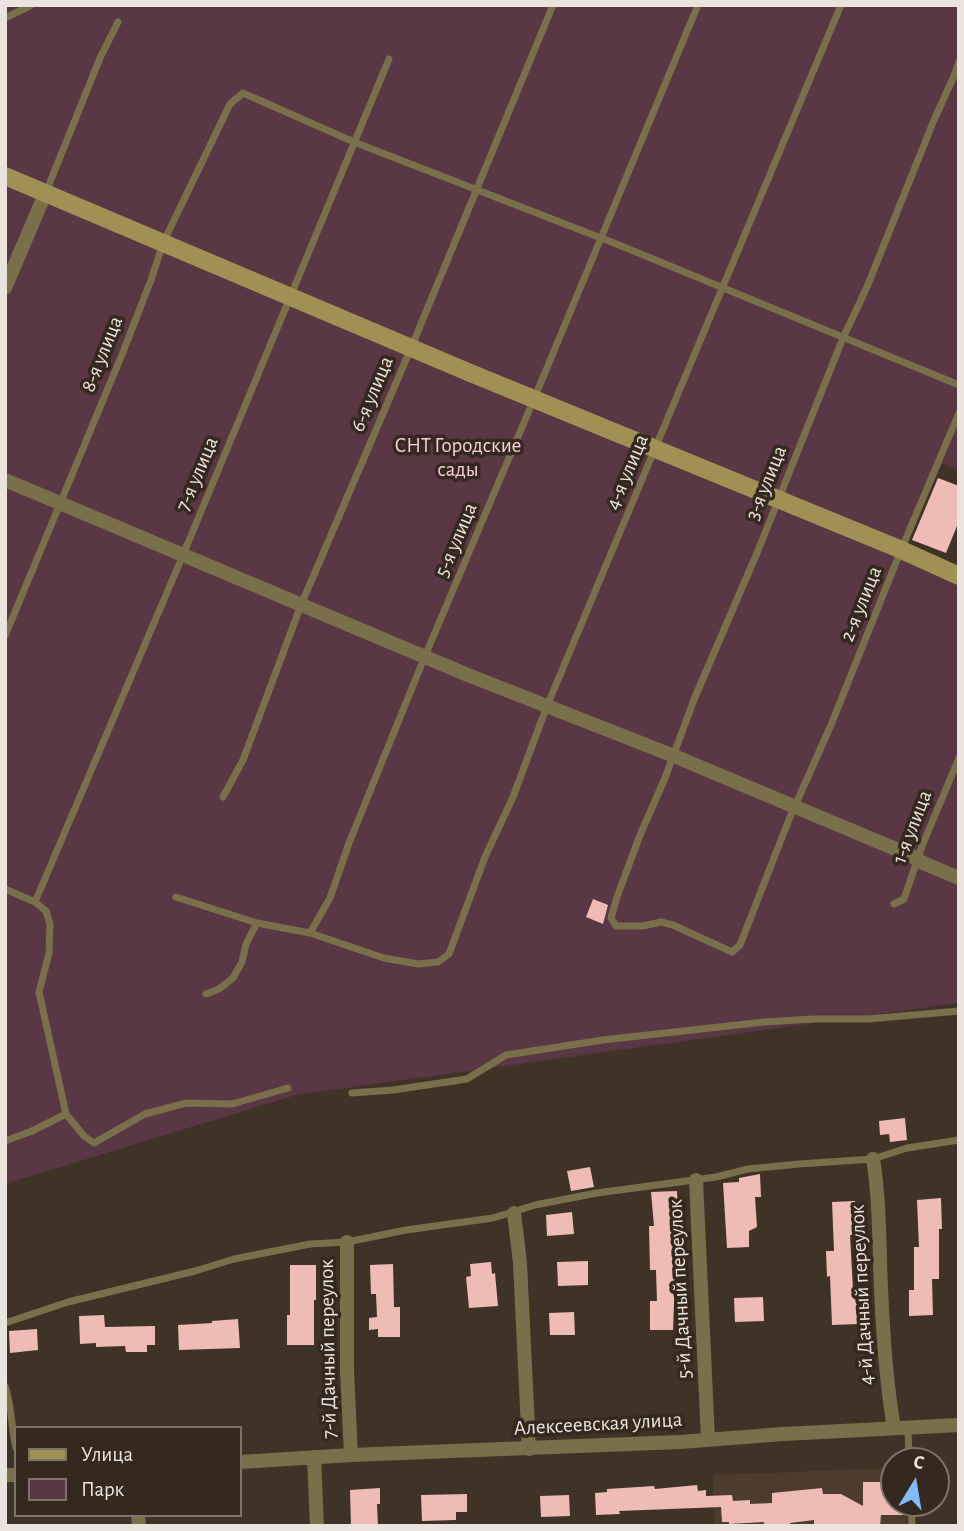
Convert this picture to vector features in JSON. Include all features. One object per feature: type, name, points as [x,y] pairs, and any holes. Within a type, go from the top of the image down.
[{"type":"street","points":[[5,176],[959,576]]},
{"type":"street","points":[[5,288],[45,194]]},
{"type":"street","points":[[5,480],[425,656],[674,756],[959,878]]},
{"type":"street","name":"4-й Дачный переулок","points":[[873,1159],[878,1187],[887,1382],[901,1428]]},
{"type":"street","name":"5-й Дачный переулок","points":[[696,1180],[708,1440]]},
{"type":"street","points":[[514,1213],[521,1286],[529,1449]]},
{"type":"street","name":"7-й Дачный переулок","points":[[347,1242],[347,1370],[351,1455]]},
{"type":"street","name":"Алексеевская улица","points":[[242,1462],[959,1425]]},
{"type":"street","points":[[314,1457],[317,1526]]},
{"type":"lane","name":"6-я улица","points":[[223,797],[243,760],[301,604],[411,348],[552,5]]},
{"type":"lane","name":"5-я улица","points":[[310,933],[330,898],[349,843],[425,656],[698,5]]},
{"type":"lane","name":"4-я улица","points":[[310,933],[384,958],[418,964],[438,962],[449,954],[485,857],[513,797],[547,706],[841,5]]},
{"type":"lane","points":[[5,18],[30,6]]},
{"type":"lane","points":[[45,194],[100,58],[118,22]]},
{"type":"lane","name":"7-я улица","points":[[35,902],[183,555],[389,59]]},
{"type":"lane","name":"3-я улица","points":[[611,918],[640,835],[674,756],[695,697],[959,62]]},
{"type":"lane","name":"8-я улица","points":[[5,636],[123,352],[163,243],[230,104],[243,93],[354,142]]},
{"type":"lane","points":[[354,142],[601,238],[959,385]]},
{"type":"lane","name":"2-я улица","points":[[611,918],[615,926],[643,926],[661,922],[673,925],[732,953],[740,945],[831,725],[899,549],[959,413]]},
{"type":"lane","name":"1-я улица","points":[[894,904],[904,899],[959,758]]},
{"type":"lane","points":[[5,890],[35,902],[46,911],[50,924],[49,953],[39,992],[66,1114],[84,1136],[94,1143],[145,1114],[186,1103],[232,1104],[288,1088]]},
{"type":"lane","points":[[176,897],[257,923],[310,933]]},
{"type":"lane","points":[[206,994],[219,989],[233,978],[257,923]]},
{"type":"lane","points":[[352,1093],[467,1079],[506,1055],[603,1040],[764,1021],[868,1019],[959,1011]]},
{"type":"lane","points":[[5,1141],[66,1114]]},
{"type":"lane","points":[[8,1324],[68,1302],[234,1259],[310,1244],[347,1242],[406,1230],[493,1218],[535,1205],[597,1193],[748,1170],[873,1159],[907,1148],[959,1140]]},
{"type":"lane","points":[[5,1386],[10,1403],[14,1441]]},
{"type":"lane","points":[[901,1428],[906,1447]]},
{"type":"shaded area","points":[[880,1469],[880,1517],[907,1517],[907,1526],[714,1526],[713,1475]]},
{"type":"green space","name":"СНТ Городские сады","points":[[5,5],[959,5],[959,470],[942,464],[899,559],[959,586],[959,1003],[296,1095],[5,1184]]},
{"type":"building","points":[[938,478],[959,486],[959,521],[946,553],[912,540]]},
{"type":"building","points":[[593,899],[608,905],[603,924],[586,917]]},
{"type":"building","points":[[905,1118],[907,1140],[890,1142],[889,1134],[880,1135],[879,1121]]},
{"type":"building","points":[[590,1167],[594,1187],[571,1191],[567,1171]]},
{"type":"building","points":[[760,1174],[761,1197],[755,1197],[757,1227],[749,1231],[749,1247],[727,1248],[723,1183],[739,1182],[739,1178]]},
{"type":"building","points":[[677,1191],[678,1210],[674,1211],[675,1265],[681,1265],[681,1276],[675,1276],[673,1330],[650,1330],[650,1301],[657,1301],[656,1270],[650,1270],[649,1226],[654,1226],[651,1192]]},
{"type":"building","points":[[941,1198],[939,1279],[932,1279],[933,1315],[909,1316],[909,1290],[914,1290],[914,1247],[919,1247],[917,1200]]},
{"type":"building","points":[[855,1201],[856,1235],[850,1235],[858,1324],[832,1325],[826,1251],[834,1251],[832,1202]]},
{"type":"building","points":[[572,1212],[574,1234],[547,1236],[546,1215]]},
{"type":"building","points":[[588,1261],[588,1285],[558,1286],[557,1262]]},
{"type":"building","points":[[491,1262],[492,1274],[495,1273],[498,1306],[469,1308],[466,1277],[471,1276],[470,1264]]},
{"type":"building","points":[[393,1264],[394,1307],[400,1307],[400,1337],[378,1337],[378,1329],[369,1330],[369,1318],[377,1317],[376,1294],[371,1294],[370,1265]]},
{"type":"building","points":[[290,1265],[316,1265],[314,1345],[287,1345]]},
{"type":"building","points":[[763,1297],[764,1321],[735,1322],[734,1298]]},
{"type":"building","points":[[574,1312],[575,1335],[550,1335],[549,1313]]},
{"type":"building","points":[[104,1315],[105,1327],[155,1326],[155,1345],[147,1345],[147,1352],[126,1352],[125,1346],[96,1347],[96,1343],[80,1344],[79,1316]]},
{"type":"building","points":[[238,1319],[240,1348],[179,1350],[178,1325]]},
{"type":"building","points":[[37,1329],[38,1350],[10,1353],[9,1331]]},
{"type":"building","points":[[863,1482],[880,1482],[880,1526],[814,1526],[814,1520],[790,1523],[790,1526],[764,1525],[764,1522],[729,1524],[722,1522],[721,1507],[619,1511],[620,1514],[596,1515],[595,1493],[607,1492],[607,1489],[654,1486],[655,1489],[697,1485],[698,1491],[706,1490],[706,1496],[732,1495],[733,1501],[750,1500],[750,1504],[772,1503],[772,1493],[822,1488],[823,1494],[841,1494],[863,1506]]},
{"type":"building","points":[[380,1488],[380,1504],[377,1504],[378,1526],[351,1526],[350,1490]]},
{"type":"building","points":[[467,1494],[467,1512],[456,1512],[456,1520],[422,1521],[421,1495]]},
{"type":"building","points":[[569,1495],[570,1516],[541,1517],[540,1496]]}]
